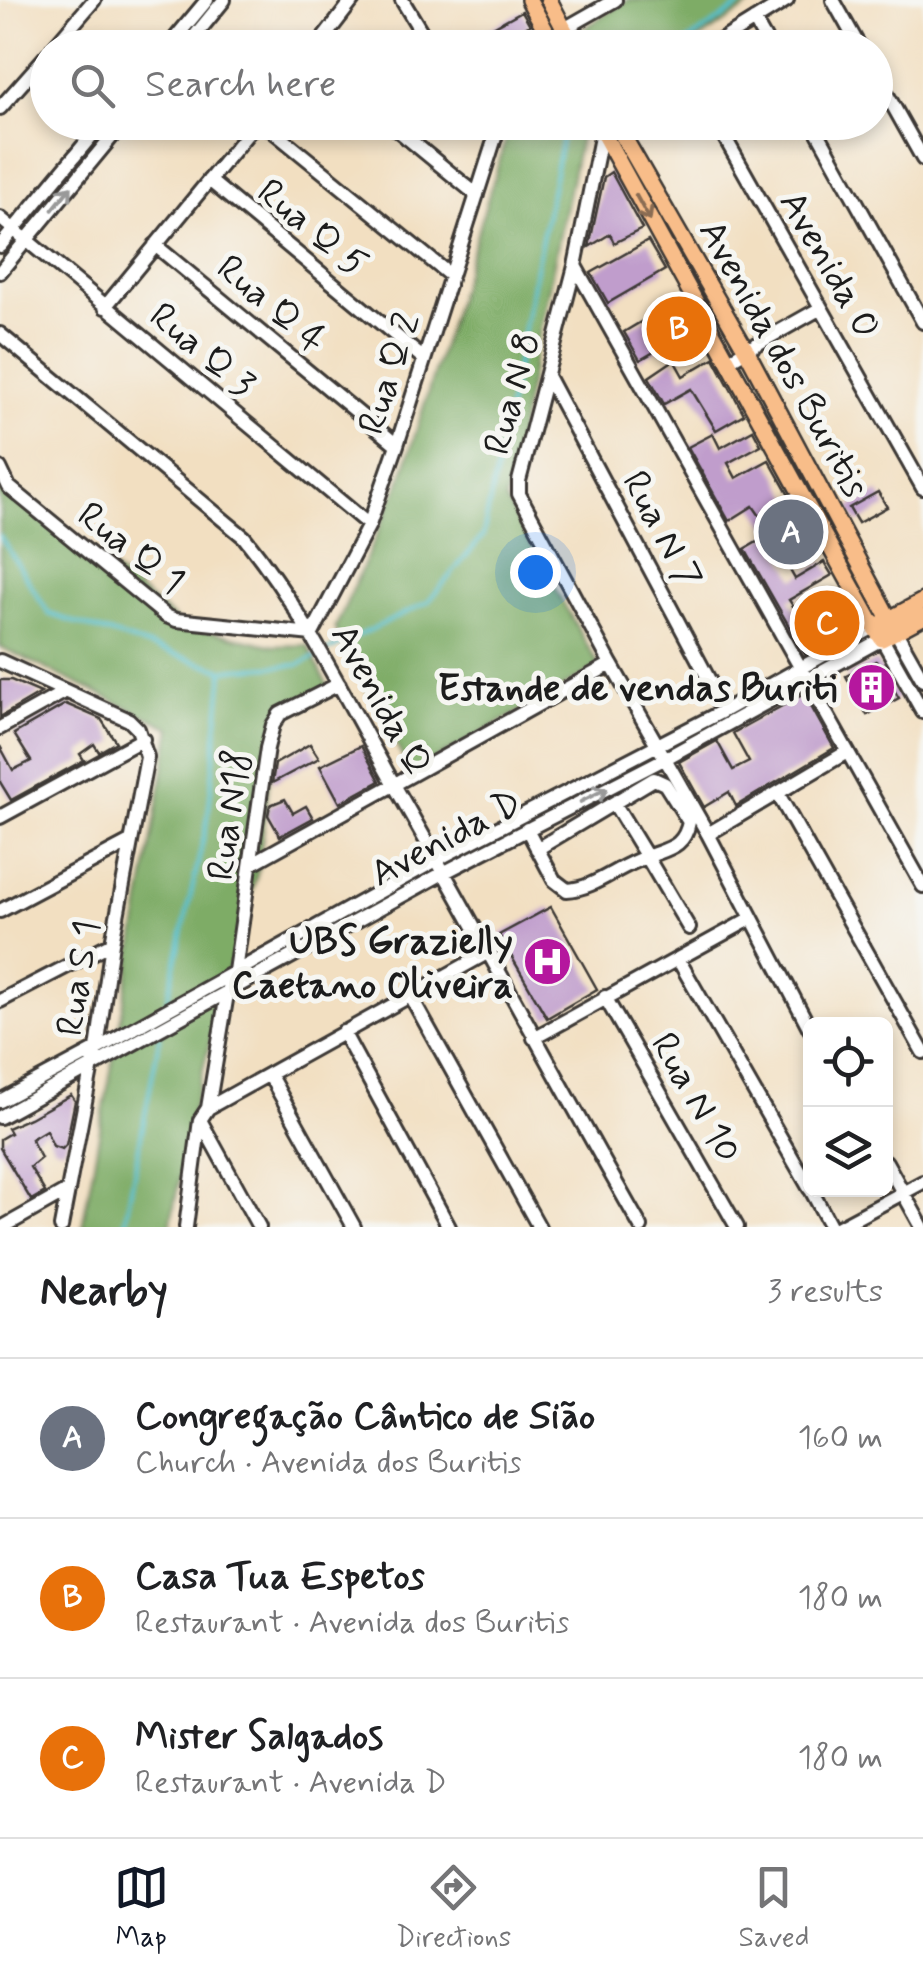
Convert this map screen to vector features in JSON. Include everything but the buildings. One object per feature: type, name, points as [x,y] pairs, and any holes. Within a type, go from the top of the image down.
[{"type":"main road","points":[[529,0],[546,30]]},
{"type":"main road","points":[[549,0],[551,30]]},
{"type":"main road","name":"Avenida dos Buritis","points":[[613,140],[727,362],[886,629]]},
{"type":"main road","name":"Avenida dos Buritis","points":[[614,140],[746,350],[886,629]]},
{"type":"main road","name":"Avenida D","points":[[886,629],[923,601]]},
{"type":"main road","name":"Avenida D","points":[[886,629],[923,617]]},
{"type":"street","points":[[68,30],[94,0]]},
{"type":"street","points":[[182,30],[207,0]]},
{"type":"street","points":[[200,30],[224,0]]},
{"type":"street","points":[[330,30],[353,0]]},
{"type":"street","points":[[402,0],[420,30]]},
{"type":"street","points":[[569,30],[615,0]]},
{"type":"street","points":[[738,30],[786,0]]},
{"type":"street","points":[[832,0],[850,30]]},
{"type":"street","points":[[754,20],[760,30]]},
{"type":"street","points":[[0,108],[30,74]]},
{"type":"street","points":[[893,105],[923,158]]},
{"type":"street","points":[[0,246],[88,140]]},
{"type":"street","points":[[0,272],[109,140]]},
{"type":"street","points":[[105,306],[243,140]]},
{"type":"street","points":[[281,140],[451,276]]},
{"type":"street","points":[[408,140],[477,196]]},
{"type":"street","name":"Rua Q 2","points":[[312,634],[369,525],[494,140]]},
{"type":"street","name":"Rua N 8","points":[[602,140],[519,494],[708,834],[803,1017]]},
{"type":"street","name":"Avenida O","points":[[726,140],[923,488]]},
{"type":"street","points":[[822,140],[923,322]]},
{"type":"street","name":"Rua Q 5","points":[[209,180],[424,359]]},
{"type":"street","name":"Rua Q 3","points":[[0,218],[369,525]]},
{"type":"street","name":"Rua Q 4","points":[[156,245],[397,445]]},
{"type":"street","points":[[575,266],[923,886]]},
{"type":"street","points":[[727,362],[822,308]]},
{"type":"street","name":"Avenida Q","points":[[0,334],[244,537],[267,565],[312,634],[641,1227]]},
{"type":"street","name":"Rua N 7","points":[[547,376],[726,710]]},
{"type":"street","name":"Rua Q 1","points":[[0,468],[8,487],[166,616],[312,634]]},
{"type":"street","name":"Avenida D","points":[[0,1101],[98,1049],[227,994],[441,866],[657,744],[800,667],[886,629]]},
{"type":"street","name":"Avenida D","points":[[0,1117],[92,1065],[235,971],[666,758],[808,680],[886,629]]},
{"type":"street","name":"Avenida dos Buritis","points":[[886,629],[923,680]]},
{"type":"street","name":"Avenida dos Buritis","points":[[886,629],[923,712]]},
{"type":"street","points":[[0,661],[129,720],[143,739],[0,818]]},
{"type":"street","points":[[251,864],[611,664]]},
{"type":"street","name":"Rua N18","points":[[186,1227],[204,1114],[235,971],[274,722],[280,714],[339,684]]},
{"type":"street","points":[[0,728],[66,691]]},
{"type":"street","name":"Rua S 1","points":[[62,1227],[98,1049],[112,943],[147,765],[143,739]]},
{"type":"street","points":[[708,834],[847,752]]},
{"type":"street","points":[[527,830],[554,880],[566,890],[578,890],[636,860],[679,844],[686,836],[688,822],[665,784],[654,779],[537,848]]},
{"type":"street","points":[[778,794],[923,1052]]},
{"type":"street","points":[[614,803],[689,928]]},
{"type":"street","points":[[0,911],[130,842]]},
{"type":"street","points":[[534,1038],[752,918]]},
{"type":"street","points":[[0,1001],[112,943]]},
{"type":"street","points":[[260,1227],[204,1114],[342,1032],[487,953]]},
{"type":"street","points":[[678,958],[803,1175]]},
{"type":"street","points":[[410,995],[538,1227]]},
{"type":"street","name":"Rua N 10","points":[[605,996],[737,1227]]},
{"type":"street","points":[[342,1032],[449,1227]]},
{"type":"street","points":[[269,1074],[354,1227]]},
{"type":"street","points":[[893,1174],[922,1227]]},
{"type":"street","points":[[839,1227],[923,1182]]},
{"type":"street","points":[[3,1227],[67,1192]]},
{"type":"street","points":[[815,1197],[831,1227]]},
{"type":"green space","points":[[628,0],[759,0],[713,30],[582,30]]},
{"type":"green space","points":[[506,140],[579,140],[505,500],[599,666],[411,773],[335,629],[401,480]]},
{"type":"green space","points":[[0,479],[182,625],[274,646],[307,645],[332,694],[277,715],[259,867],[193,1109],[170,1227],[82,1227],[171,728],[0,647]]},
{"type":"waterway","points":[[705,30],[749,0]]},
{"type":"waterway","points":[[325,652],[428,602],[483,536],[561,140]]},
{"type":"waterway","points":[[0,536],[49,614],[223,670],[298,665],[317,656]]},
{"type":"waterway","points":[[166,1006],[208,818],[223,671]]},
{"type":"waterway","points":[[124,1227],[160,1035]]},
{"type":"place","name":"Casa Tua Espetos","points":[[679,329]]},
{"type":"place","name":"Congregação Cântico de Sião","points":[[791,532]]},
{"type":"place","name":"Mister Salgados","points":[[827,623]]},
{"type":"place","name":"Estande de vendas Buriti","points":[[872,687]]},
{"type":"place","name":"UBS Grazielly Caetano Oliveira","points":[[548,962]]}]
